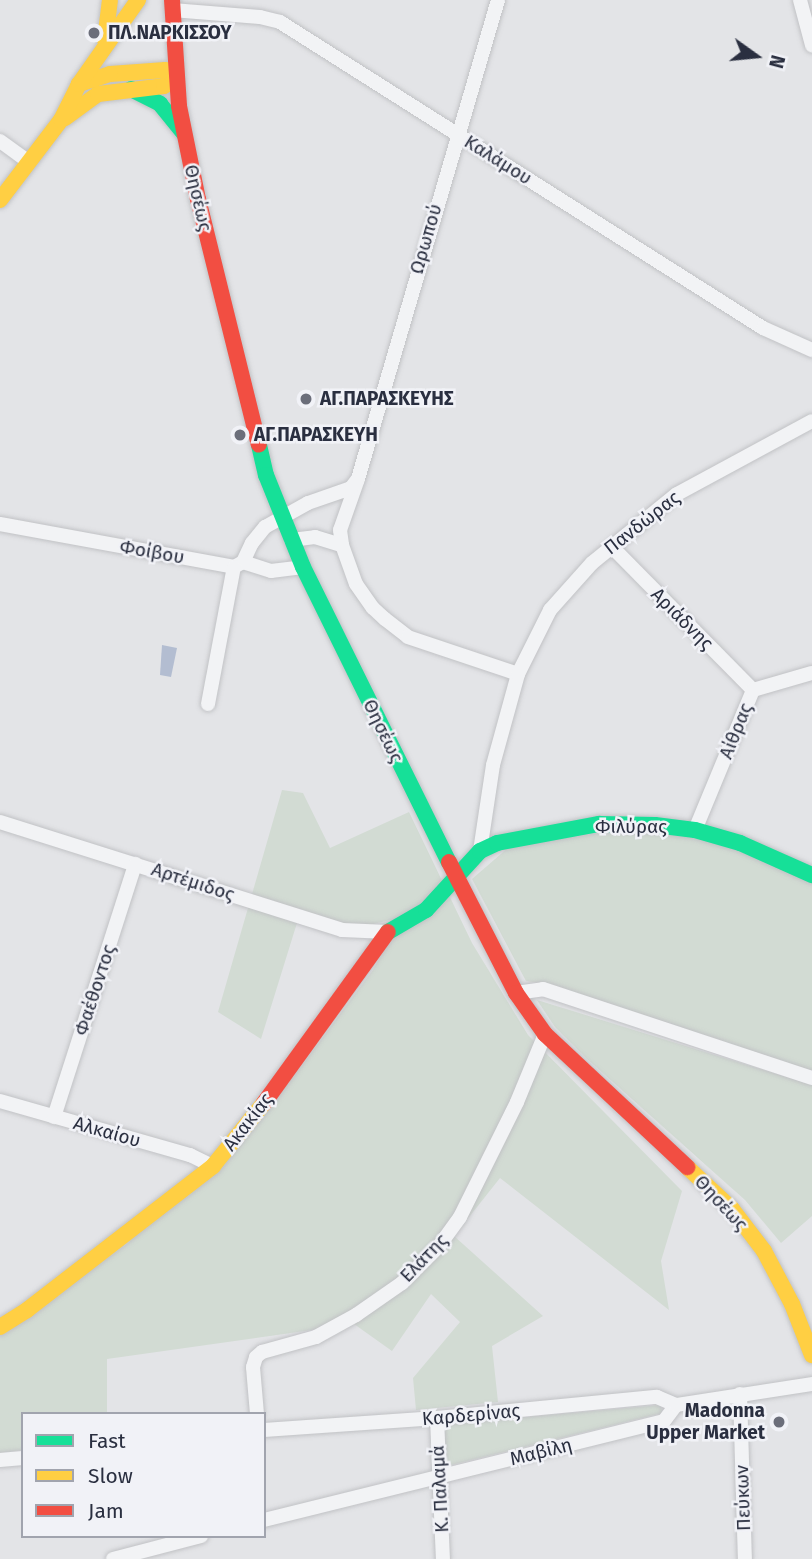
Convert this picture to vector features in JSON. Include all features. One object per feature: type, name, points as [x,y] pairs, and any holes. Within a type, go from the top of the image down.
[{"type":"main road","points":[[103,47],[110,0]]},
{"type":"main road","points":[[0,200],[61,120],[79,84],[138,0]]},
{"type":"main road","name":"Θησέως","points":[[172,5],[176,77],[184,134],[256,436],[281,516],[303,567],[456,879],[516,993],[545,1034],[732,1209],[764,1251],[792,1304],[812,1355]]},
{"type":"main road","points":[[61,120],[72,115],[98,93],[164,86],[176,77],[164,70],[110,74],[79,84]]},
{"type":"main road","points":[[130,89],[160,104],[184,134]]},
{"type":"main road","name":"Φιλύρας","points":[[456,879],[481,851],[497,843],[598,824],[655,825],[695,830],[740,843],[812,875]]},
{"type":"main road","name":"Ακακίας","points":[[0,1326],[27,1310],[213,1166],[241,1135],[388,932],[426,910],[456,879]]},
{"type":"street","name":"Ωρωπού","points":[[342,545],[340,530],[358,479],[498,0]]},
{"type":"street","points":[[800,0],[812,45]]},
{"type":"street","name":"Καλάμου","points":[[172,5],[280,22],[763,328],[812,349]]},
{"type":"street","points":[[0,141],[29,162]]},
{"type":"street","name":"Πανδώρας","points":[[481,851],[493,765],[518,674],[550,610],[592,563],[677,494],[812,421]]},
{"type":"street","points":[[208,704],[239,565],[260,531],[281,516],[351,488],[358,479]]},
{"type":"street","name":"Φοίβου","points":[[0,524],[271,571],[303,567]]},
{"type":"street","points":[[291,540],[314,537],[342,545],[356,584],[373,608],[408,637],[518,674]]},
{"type":"street","name":"Αριάδνης","points":[[612,547],[753,690]]},
{"type":"street","name":"Αίθρας","points":[[695,830],[753,690],[812,673]]},
{"type":"street","name":"Αρτέμιδος","points":[[0,822],[342,930],[388,932]]},
{"type":"street","name":"Φαέθοντος","points":[[54,1117],[135,864]]},
{"type":"street","points":[[516,993],[543,989],[812,1078]]},
{"type":"street","name":"Ελάτης","points":[[257,1412],[253,1367],[256,1357],[262,1352],[316,1337],[356,1315],[402,1283],[439,1246],[460,1217],[517,1102],[545,1034]]},
{"type":"street","name":"Αλκαίου","points":[[0,1101],[190,1155],[213,1166]]},
{"type":"street","name":"Μαβίλη","points":[[266,1520],[664,1422],[676,1405],[812,1384]]},
{"type":"street","name":"Πεύκων","points":[[740,1394],[745,1559]]},
{"type":"street","name":"Καρδερίνας","points":[[266,1430],[436,1418],[657,1397],[676,1405]]},
{"type":"street","name":"Κ. Παλαμά","points":[[436,1418],[443,1559]]},
{"type":"street","points":[[0,1460],[21,1458]]},
{"type":"street","points":[[113,1559],[194,1538]]},
{"type":"shaded area","points":[[282,790],[303,793],[330,848],[409,812],[472,943],[528,1035],[682,1191],[661,1261],[669,1310],[500,1178],[454,1236],[543,1316],[492,1346],[498,1402],[416,1410],[413,1378],[460,1322],[431,1294],[392,1351],[354,1324],[107,1359],[107,1412],[21,1412],[21,1450],[0,1453],[0,1335],[127,1244],[294,1076],[373,970],[395,930],[390,920],[369,925],[346,925],[301,910],[261,1039],[218,1012]]},
{"type":"shaded area","points":[[604,832],[684,835],[734,849],[812,882],[812,1071],[572,994],[552,985],[526,981],[472,879],[509,847]]},
{"type":"shaded area","points":[[537,1000],[812,1085],[812,1216],[781,1243],[745,1200],[586,1058],[555,1027]]},
{"type":"shaded area","points":[[661,1405],[662,1413],[447,1466],[444,1424]]},
{"type":"water","points":[[162,645],[177,648],[171,677],[160,675]]},
{"type":"traffic: fast","points":[[131,89],[160,104],[184,134]]},
{"type":"traffic: fast","points":[[259,445],[266,475],[303,567],[449,862]]},
{"type":"traffic: fast","points":[[388,932],[426,910],[480,851],[497,843],[599,824],[655,825],[695,830],[740,843],[812,875]]},
{"type":"traffic: slow","points":[[105,40],[110,0]]},
{"type":"traffic: slow","points":[[0,200],[61,120],[79,84],[138,0]]},
{"type":"traffic: slow","points":[[65,118],[98,94],[164,86],[176,77],[165,70],[110,74],[79,84]]},
{"type":"traffic: slow","points":[[0,1327],[27,1310],[213,1166],[264,1103]]},
{"type":"traffic: slow","points":[[687,1167],[732,1209],[764,1251],[792,1304],[812,1355]]},
{"type":"traffic: jam","points":[[172,0],[179,106],[198,199],[259,445]]},
{"type":"traffic: jam","points":[[449,862],[516,993],[545,1034],[687,1167]]},
{"type":"traffic: jam","points":[[264,1103],[388,932]]},
{"type":"place","name":"ΠΛ.ΝΑΡΚΙΣΣΟΥ","points":[[94,33]]},
{"type":"place","name":"ΑΓ.ΠΑΡΑΣΚΕΥΗΣ","points":[[306,399]]},
{"type":"place","name":"ΑΓ.ΠΑΡΑΣΚΕΥΗ","points":[[240,435]]},
{"type":"place","name":"Madonna Upper Market","points":[[779,1422]]}]
